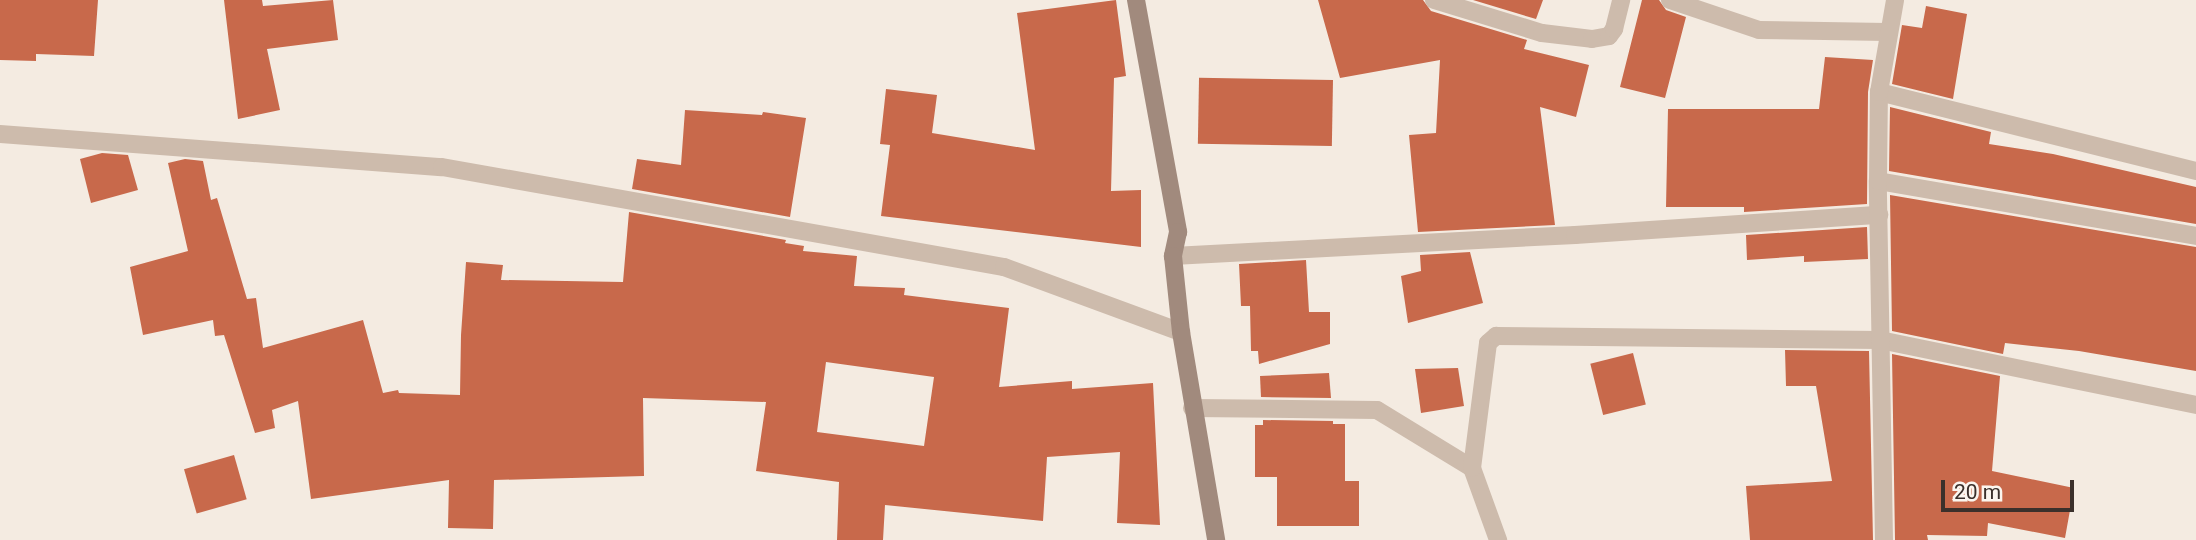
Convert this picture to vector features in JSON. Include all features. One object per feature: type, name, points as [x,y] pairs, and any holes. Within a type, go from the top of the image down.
[{"type":"street","points":[[1136,0],[1178,232],[1173,256],[1181,332],[1216,540]]},
{"type":"street","points":[[1434,0],[1542,33],[1592,40],[1603,39],[1614,29],[1621,0]]},
{"type":"street","points":[[1670,0],[1759,30],[1888,32]]},
{"type":"street","points":[[1884,540],[1878,181],[1880,92],[1895,0]]},
{"type":"street","points":[[1880,92],[2196,171]]},
{"type":"street","points":[[0,134],[442,167],[1004,267],[1181,332]]},
{"type":"street","points":[[1878,181],[2196,236]]},
{"type":"street","points":[[1173,256],[1575,235],[1880,215]]},
{"type":"street","points":[[1498,540],[1472,468],[1488,343],[1496,336],[1880,340],[2196,405]]},
{"type":"street","points":[[1192,408],[1377,410],[1472,468]]},
{"type":"building","points":[[0,0],[98,0],[94,56],[36,54],[36,61],[0,60]]},
{"type":"building","points":[[224,0],[262,0],[263,6],[333,0],[338,40],[267,49],[280,110],[238,119]]},
{"type":"building","points":[[1116,0],[1126,76],[1114,78],[1111,191],[1141,190],[1141,247],[881,216],[890,145],[880,144],[886,89],[937,95],[932,133],[1035,150],[1017,13]]},
{"type":"building","points":[[1318,0],[1423,0],[1431,11],[1527,40],[1524,49],[1589,65],[1576,117],[1540,107],[1555,225],[1418,232],[1409,135],[1436,133],[1440,60],[1340,78]]},
{"type":"building","points":[[1473,0],[1543,0],[1536,19]]},
{"type":"building","points":[[1642,0],[1659,0],[1666,10],[1686,17],[1665,98],[1620,87]]},
{"type":"building","points":[[1926,6],[1967,14],[1953,99],[1892,84],[1902,25],[1922,28]]},
{"type":"building","points":[[1825,57],[1873,60],[1868,92],[1867,204],[1744,212],[1744,207],[1666,207],[1668,109],[1819,109]]},
{"type":"building","points":[[1199,78],[1333,80],[1332,146],[1198,144]]},
{"type":"building","points":[[1890,107],[1991,132],[1989,144],[2053,154],[2196,187],[2196,224],[1889,171]]},
{"type":"building","points":[[685,110],[762,115],[763,112],[806,118],[790,217],[632,189],[637,159],[681,165]]},
{"type":"building","points":[[102,153],[128,155],[138,190],[91,203],[80,159]]},
{"type":"building","points":[[185,159],[203,161],[211,200],[217,198],[247,299],[256,298],[263,348],[363,320],[383,393],[398,390],[399,393],[460,395],[466,262],[503,265],[501,280],[623,282],[629,212],[786,240],[785,243],[804,246],[803,251],[857,256],[854,286],[905,288],[904,295],[1009,308],[999,387],[1072,381],[1072,389],[1153,383],[1160,525],[1117,523],[1120,452],[1047,457],[1043,521],[885,505],[883,540],[837,540],[839,482],[756,471],[766,402],[643,398],[644,476],[494,480],[493,529],[448,528],[449,480],[311,499],[298,401],[272,410],[275,428],[255,433],[224,335],[215,336],[213,320],[143,335],[130,267],[188,251],[168,163]],"holes":[[[826,362],[934,377],[924,446],[817,432]]]},
{"type":"building","points":[[1890,195],[2196,247],[2196,371],[2079,351],[2005,343],[2003,354],[1892,331]]},
{"type":"building","points":[[1867,227],[1868,259],[1804,262],[1804,256],[1747,260],[1746,235]]},
{"type":"building","points":[[1470,252],[1483,303],[1408,323],[1401,276],[1421,271],[1420,255]]},
{"type":"building","points":[[1306,260],[1309,312],[1330,312],[1330,344],[1259,364],[1258,351],[1251,351],[1250,306],[1241,306],[1239,264]]},
{"type":"building","points":[[1785,350],[1869,351],[1873,540],[1750,540],[1746,486],[1832,481],[1816,386],[1786,386]]},
{"type":"building","points":[[1633,353],[1646,404],[1603,415],[1590,364]]},
{"type":"building","points":[[1892,354],[2000,376],[1992,471],[2074,488],[2065,538],[1988,523],[1987,536],[1927,535],[1928,540],[1895,540]]},
{"type":"building","points":[[1458,368],[1464,406],[1421,413],[1415,369]]},
{"type":"building","points":[[1329,373],[1331,398],[1261,397],[1260,376]]},
{"type":"building","points":[[1263,420],[1333,421],[1333,424],[1345,424],[1345,481],[1359,481],[1359,526],[1277,526],[1277,477],[1255,477],[1255,425],[1263,425]]},
{"type":"building","points":[[234,455],[247,499],[197,514],[184,469]]}]
